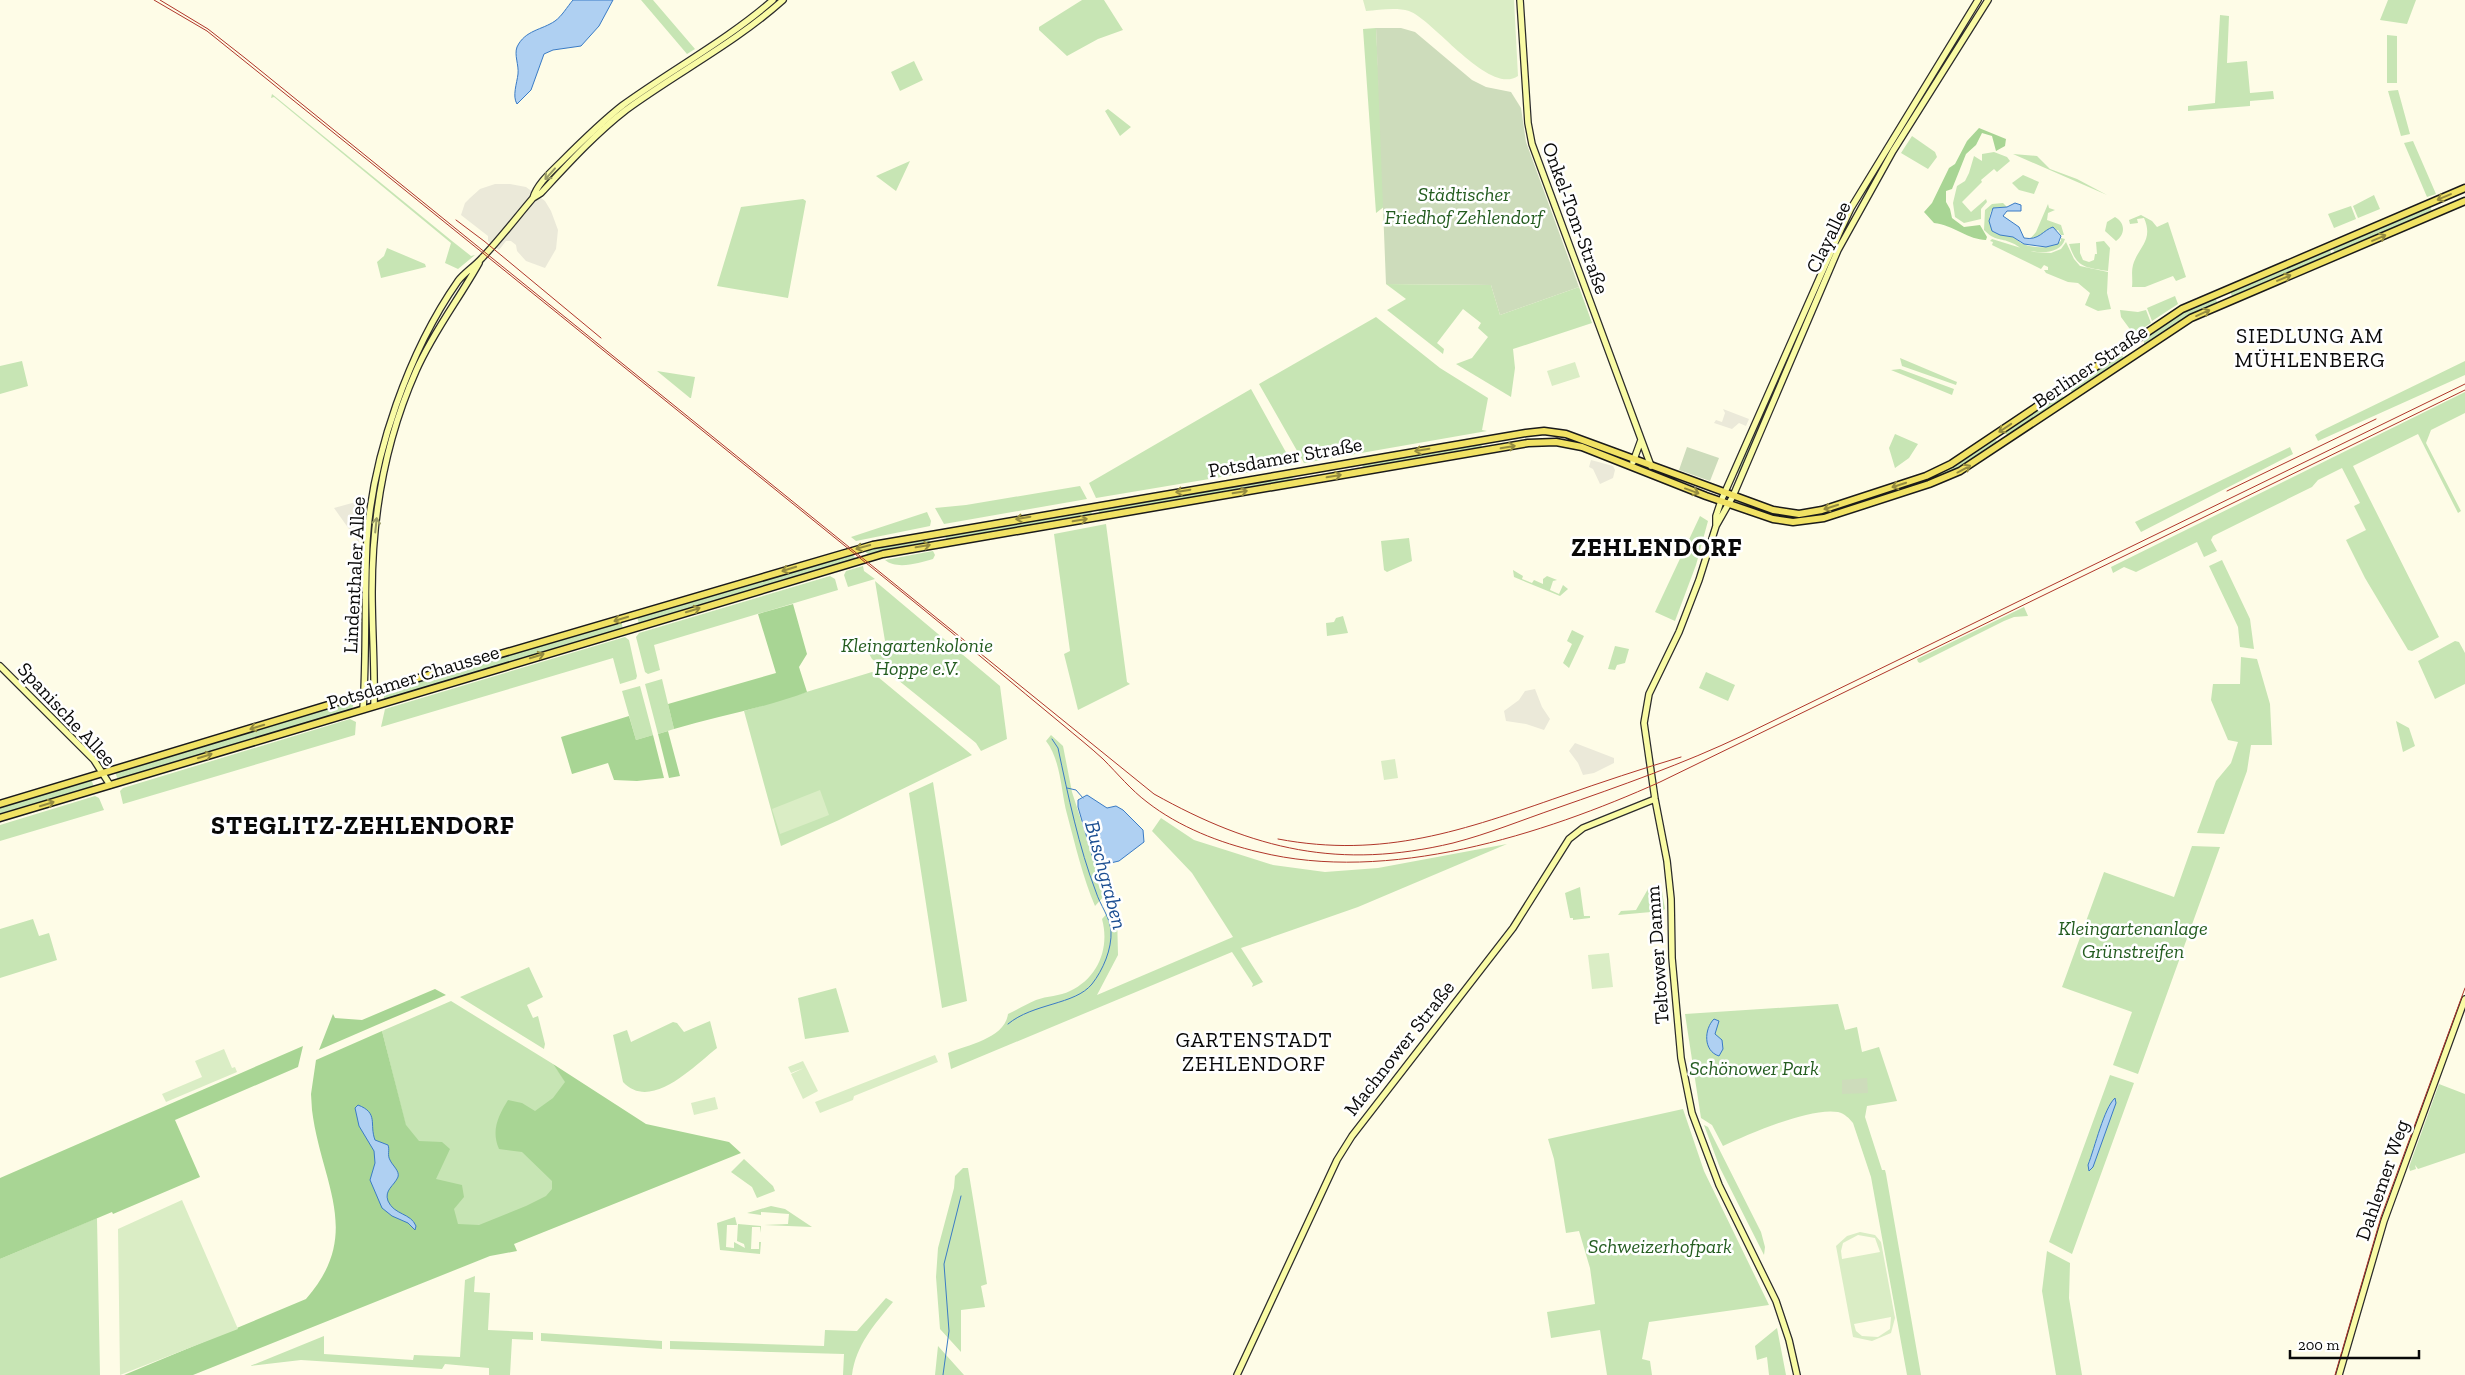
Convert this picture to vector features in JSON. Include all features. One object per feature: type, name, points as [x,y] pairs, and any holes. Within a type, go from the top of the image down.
[{"type":"main road","points":[[534,198],[536,190],[548,176],[594,129],[641,93],[732,33],[774,0]]},
{"type":"main road","points":[[534,198],[598,134],[624,112],[735,38],[783,0]]},
{"type":"main road","name":"Onkel-Tom-Straße","points":[[1520,0],[1528,123],[1532,144],[1651,466]]},
{"type":"main road","name":"Clayallee","points":[[1724,493],[1849,212],[1978,0]]},
{"type":"main road","name":"Clayallee","points":[[1730,504],[1838,250],[1889,158],[1988,0]]},
{"type":"main road","name":"Berliner Straße","points":[[1733,496],[1773,510],[1805,513],[1822,510],[1932,474],[1951,464],[2182,309],[2465,188]]},
{"type":"main road","name":"Lindenthaler Allee","points":[[374,706],[374,547],[388,455],[406,395],[420,362],[480,261],[534,198]]},
{"type":"main road","name":"Berliner Straße","points":[[1730,504],[1773,519],[1806,522],[1942,479],[1984,457],[2191,318],[2465,201]]},
{"type":"main road","name":"Lindenthaler Allee","points":[[363,709],[368,536],[373,493],[384,442],[402,388],[436,319],[464,272],[480,261]]},
{"type":"main road","name":"Potsdamer Straße","points":[[836,555],[888,541],[1544,431],[1566,434],[1733,496]]},
{"type":"main road","points":[[1632,467],[1640,438]]},
{"type":"main road","name":"Potsdamer Straße","points":[[836,567],[894,551],[1538,442],[1562,442],[1582,447],[1730,504]]},
{"type":"main road","name":"Teltower Damm","points":[[1716,526],[1716,516],[1724,493]]},
{"type":"main road","name":"Teltower Damm","points":[[1730,504],[1716,526],[1688,611],[1646,704],[1644,729],[1654,799],[1667,861],[1671,903],[1672,958],[1681,1058],[1692,1113],[1719,1185],[1776,1302],[1789,1340],[1797,1375]]},
{"type":"main road","name":"Potsdamer Chaussee","points":[[0,804],[374,691],[836,555]]},
{"type":"main road","name":"Potsdamer Chaussee","points":[[0,818],[836,567]]},
{"type":"main road","name":"Spanische Allee","points":[[0,666],[94,760],[110,784]]},
{"type":"main road","name":"Machnower Straße","points":[[1237,1375],[1337,1160],[1352,1136],[1518,921],[1569,839],[1583,828],[1654,799]]},
{"type":"main road","name":"Dahlemer Weg","points":[[2339,1375],[2386,1213],[2465,999]]},
{"type":"green space","points":[[641,0],[653,0],[695,49],[687,54]]},
{"type":"green space","points":[[1082,0],[1104,0],[1123,30],[1098,39],[1067,56],[1039,30],[1039,27]]},
{"type":"green space","points":[[1363,0],[1514,0],[1518,76],[1506,79],[1492,76],[1477,67],[1420,17],[1409,11],[1399,9],[1366,11]]},
{"type":"green space","points":[[2388,0],[2416,0],[2407,24],[2380,20]]},
{"type":"green space","points":[[2220,15],[2229,16],[2227,63],[2247,61],[2250,93],[2273,91],[2274,99],[2250,101],[2250,106],[2188,111],[2188,106],[2215,103]]},
{"type":"green space","points":[[1376,28],[1385,206],[1376,213],[1363,29]]},
{"type":"green space","name":"Städtischer Friedhof Zehlendorf","points":[[1376,28],[1401,28],[1415,32],[1472,80],[1486,87],[1511,92],[1521,108],[1526,142],[1579,287],[1500,315],[1491,285],[1386,284]]},
{"type":"green space","points":[[2387,35],[2397,36],[2397,83],[2387,83]]},
{"type":"green space","points":[[914,61],[923,80],[900,91],[891,72]]},
{"type":"green space","points":[[2398,90],[2410,134],[2401,136],[2388,91]]},
{"type":"green space","points":[[272,94],[452,241],[471,256],[475,255],[458,269],[445,263],[451,243],[274,97],[271,98]]},
{"type":"green space","points":[[1108,109],[1131,127],[1120,136],[1105,111]]},
{"type":"green space","points":[[1979,128],[2006,139],[2005,146],[1996,151],[1992,136],[1982,133],[1976,145],[1966,154],[1952,189],[1946,191],[1946,202],[1952,218],[1964,227],[1980,225],[1987,237],[1986,240],[1973,238],[1948,226],[1934,223],[1924,212],[1932,203],[1949,168],[1955,164],[1967,141]]},
{"type":"green space","points":[[1912,136],[1935,152],[1937,157],[1928,169],[1901,153]]},
{"type":"green space","points":[[2413,141],[2436,194],[2427,197],[2404,143]]},
{"type":"green space","points":[[1994,152],[2007,157],[2010,161],[1997,172],[1994,169],[1981,180],[1982,182],[1962,202],[1971,212],[1986,199],[1987,202],[1981,209],[1981,219],[1964,223],[1955,217],[1953,203],[1957,186],[1965,181],[1974,156],[1982,161],[1982,154]]},
{"type":"green space","points":[[2013,154],[2037,156],[2050,169],[2077,179],[2107,195]]},
{"type":"green space","points":[[910,161],[896,191],[876,176]]},
{"type":"green space","points":[[2023,175],[2039,182],[2034,194],[2019,190],[2012,183]]},
{"type":"green space","points":[[2374,195],[2380,209],[2358,218],[2353,206]]},
{"type":"green space","points":[[803,199],[806,201],[788,298],[717,286],[741,207]]},
{"type":"green space","points":[[2003,203],[2007,207],[1998,207],[1991,211],[1989,219],[1992,231],[2011,236],[2021,243],[2031,246],[2052,246],[2061,241],[2061,238],[2065,239],[2062,244],[2053,251],[2034,252],[1992,236],[1984,230],[1985,210],[1992,204]]},
{"type":"green space","points":[[2048,204],[2049,208],[2055,210],[2048,213],[2047,220],[2061,225],[2064,235],[2061,235],[2058,230],[2030,239],[2036,232]]},
{"type":"green space","points":[[2351,206],[2356,219],[2334,228],[2328,214]]},
{"type":"green space","points":[[2430,206],[2432,212],[2335,254],[2332,247]]},
{"type":"green space","points":[[2141,215],[2152,221],[2157,227],[2168,222],[2186,277],[2176,281],[2173,276],[2145,287],[2132,287],[2133,265],[2146,238],[2147,226],[2144,218],[2137,219],[2138,223],[2130,224],[2129,220]]},
{"type":"green space","points":[[2115,217],[2123,226],[2123,232],[2116,241],[2105,231],[2107,222]]},
{"type":"green space","points":[[1844,227],[1847,228],[1739,473],[1738,472]]},
{"type":"green space","points":[[1992,239],[2034,252],[2051,253],[2061,249],[2066,242],[2074,259],[2080,266],[2108,272],[2107,293],[2111,309],[2098,311],[2085,305],[2090,293],[2078,283],[2068,282],[2046,273],[2044,270],[2048,270],[2048,267],[2044,265],[2041,269],[1992,245],[1993,242],[1990,241]]},
{"type":"green space","points":[[2104,241],[2110,248],[2108,271],[2082,265],[2075,258],[2069,244],[2080,243],[2080,253],[2083,260],[2089,262],[2094,260],[2095,254],[2097,254],[2096,242]]},
{"type":"green space","points":[[387,248],[425,264],[426,267],[381,278],[377,262],[384,256]]},
{"type":"green space","points":[[2329,248],[2332,255],[2233,298],[2230,292]]},
{"type":"green space","points":[[1386,284],[1491,285],[1500,315],[1579,287],[1592,323],[1513,349],[1515,368],[1511,397],[1456,364],[1472,358],[1488,337],[1478,328],[1481,323],[1463,309],[1437,343],[1444,349],[1443,354],[1387,310],[1406,299]]},
{"type":"green space","points":[[2175,296],[2178,304],[2152,321],[2147,308]]},
{"type":"green space","points":[[2215,297],[2218,304],[2145,347],[2143,338],[2185,311]]},
{"type":"green space","points":[[2120,310],[2138,312],[2146,310],[2151,323],[2136,333],[2132,332],[2121,317]]},
{"type":"green space","points":[[1376,317],[1440,368],[1488,398],[1482,430],[1487,431],[1304,463],[1259,384]]},
{"type":"green space","points":[[2121,354],[2125,360],[2073,394],[2069,388]]},
{"type":"green space","points":[[1900,358],[1957,382],[1956,385],[1902,366]]},
{"type":"green space","points":[[22,361],[28,386],[0,394],[0,366]]},
{"type":"green space","points":[[2465,361],[2465,375],[2318,441],[2315,435],[2321,431]]},
{"type":"green space","points":[[1575,362],[1580,377],[1552,386],[1547,371]]},
{"type":"green space","points":[[1900,369],[1954,389],[1952,395],[1891,370]]},
{"type":"green space","points":[[657,371],[695,377],[691,398],[690,398]]},
{"type":"green space","points":[[1251,389],[1293,465],[1096,498],[1089,483]]},
{"type":"green space","points":[[2465,392],[2465,413],[2431,430],[2426,443],[2461,511],[2458,513],[2418,434],[2353,466],[2439,637],[2412,651],[2408,650],[2365,578],[2346,540],[2366,530],[2354,506],[2360,503],[2342,468],[2318,480],[2312,487],[2213,536],[2211,540],[2217,551],[2204,557],[2197,542],[2136,572],[2124,567],[2113,573],[2111,567]]},
{"type":"green space","points":[[2061,394],[2065,400],[2009,437],[2004,432]]},
{"type":"green space","points":[[1895,434],[1918,444],[1909,458],[1895,468],[1889,448]]},
{"type":"green space","points":[[1994,438],[1999,443],[1968,464],[1931,481],[1930,477],[1952,467]]},
{"type":"green space","points":[[1481,442],[1482,448],[1363,469],[1362,462]]},
{"type":"green space","points":[[1687,447],[1719,458],[1710,481],[1679,470]]},
{"type":"green space","points":[[2290,447],[2293,454],[2141,532],[2135,522]]},
{"type":"green space","points":[[1292,474],[1293,481],[1099,513],[1098,508]]},
{"type":"green space","points":[[1080,486],[1087,499],[944,524],[935,508],[966,505]]},
{"type":"green space","points":[[1091,509],[1092,515],[947,540],[944,534]]},
{"type":"green space","points":[[927,512],[931,521],[930,526],[856,541],[851,537]]},
{"type":"green space","points":[[1700,516],[1708,521],[1696,565],[1675,621],[1655,612]]},
{"type":"green space","points":[[1106,524],[1127,682],[1130,684],[1078,710],[1064,654],[1070,651],[1054,534]]},
{"type":"green space","points":[[929,536],[930,543],[869,555],[862,549]]},
{"type":"green space","points":[[1409,538],[1412,561],[1387,572],[1384,570],[1381,541]]},
{"type":"green space","points":[[933,551],[935,555],[933,559],[915,564],[896,565],[885,560]]},
{"type":"green space","points":[[850,553],[857,559],[639,624],[637,616]]},
{"type":"green space","points":[[2222,560],[2250,619],[2254,649],[2240,647],[2238,627],[2209,566]]},
{"type":"green space","points":[[863,566],[864,571],[875,579],[848,587],[844,575],[846,571]]},
{"type":"green space","points":[[1513,570],[1523,576],[1522,579],[1532,583],[1534,580],[1543,584],[1543,579],[1547,576],[1557,580],[1553,581],[1550,590],[1559,594],[1563,585],[1568,589],[1560,596],[1514,577]]},
{"type":"green space","points":[[830,576],[835,579],[838,590],[654,645],[660,670],[648,674],[645,672],[636,637],[639,633]]},
{"type":"green space","name":"Kleingartenkolonie Hoppe e.V.","points":[[875,581],[1000,686],[1007,739],[981,751],[976,743],[872,659],[867,650],[885,641]]},
{"type":"green space","points":[[793,604],[807,654],[799,667],[807,692],[774,703],[674,729],[668,704],[776,673],[758,614]]},
{"type":"green space","points":[[2024,607],[2028,616],[2014,617],[2004,621],[1920,663],[1918,662],[1917,659]]},
{"type":"green space","points":[[1343,616],[1348,633],[1327,636],[1326,623],[1334,622],[1336,618]]},
{"type":"green space","points":[[621,621],[623,629],[384,700],[384,692]]},
{"type":"green space","points":[[1572,630],[1584,636],[1569,668],[1563,663],[1572,644],[1567,641]]},
{"type":"green space","points":[[625,637],[629,640],[637,676],[636,679],[620,684],[613,658],[381,727],[385,709]]},
{"type":"green space","points":[[2455,641],[2459,642],[2465,653],[2465,684],[2435,699],[2418,661]]},
{"type":"green space","points":[[1615,646],[1629,649],[1625,663],[1617,665],[1615,670],[1608,669]]},
{"type":"green space","points":[[2241,657],[2257,659],[2270,704],[2272,745],[2251,745],[2247,771],[2224,834],[2197,833],[2216,781],[2231,763],[2238,742],[2228,740],[2211,700],[2213,684],[2240,684]]},
{"type":"green space","points":[[872,672],[972,755],[781,846],[744,711]]},
{"type":"green space","points":[[1706,672],[1735,685],[1728,701],[1699,688]]},
{"type":"green space","points":[[662,679],[674,729],[658,734],[645,684]]},
{"type":"green space","points":[[640,686],[653,735],[636,740],[622,691]]},
{"type":"green space","points":[[354,701],[352,710],[118,780],[115,772]]},
{"type":"green space","points":[[629,716],[636,740],[653,735],[664,778],[637,781],[614,780],[608,763],[572,774],[561,737]]},
{"type":"green space","points":[[350,719],[356,722],[355,735],[123,804],[120,791],[123,788]]},
{"type":"green space","points":[[2396,721],[2409,728],[2415,746],[2403,752]]},
{"type":"green space","points":[[668,731],[680,776],[669,778],[658,734]]},
{"type":"green space","points":[[1051,735],[1063,746],[1072,792],[1105,895],[1095,906],[1076,849],[1058,767],[1046,741]]},
{"type":"green space","points":[[1395,759],[1398,778],[1384,780],[1381,761]]},
{"type":"green space","points":[[91,779],[94,787],[0,816],[0,806]]},
{"type":"green space","points":[[933,782],[967,1001],[942,1008],[909,793]]},
{"type":"green space","points":[[820,790],[829,815],[780,834],[772,809]]},
{"type":"green space","points":[[95,796],[99,798],[104,810],[0,841],[0,825]]},
{"type":"green space","points":[[1161,818],[1194,840],[1273,865],[1325,872],[1378,868],[1507,844],[1358,907],[1241,948],[1263,982],[1252,987],[1253,984],[1232,952],[951,1069],[948,1053],[993,1035],[1005,1022],[1008,1014],[1036,1000],[1070,991],[1088,978],[1100,961],[1103,951],[1104,930],[1102,919],[1112,908],[1117,913],[1118,955],[1097,995],[1233,937],[1192,873],[1152,831]]},
{"type":"green space","name":"Kleingartenanlage Grünstreifen","points":[[2192,846],[2220,847],[2138,1074],[2113,1065],[2132,1012],[2062,987],[2104,872],[2174,897]]},
{"type":"green space","points":[[1661,885],[1665,909],[1662,911],[1618,915],[1621,911],[1636,910],[1648,889]]},
{"type":"green space","points":[[1580,887],[1584,916],[1590,916],[1590,918],[1573,920],[1573,918],[1570,918],[1565,893]]},
{"type":"green space","points":[[33,919],[39,936],[49,933],[57,960],[0,978],[0,929]]},
{"type":"green space","points":[[1609,953],[1613,987],[1592,989],[1588,955]]},
{"type":"green space","points":[[529,967],[543,997],[527,1005],[533,1018],[538,1016],[545,1044],[544,1049],[460,997]]},
{"type":"green space","points":[[836,988],[849,1032],[805,1039],[798,998]]},
{"type":"green space","points":[[435,989],[446,995],[319,1050],[333,1014],[335,1018],[362,1020]]},
{"type":"green space","points":[[451,1001],[553,1064],[631,1174],[454,1247],[415,1163],[382,1031]]},
{"type":"green space","name":"Schönower Park","points":[[1838,1004],[1845,1030],[1857,1027],[1862,1052],[1879,1047],[1897,1101],[1867,1106],[1865,1117],[1882,1170],[1885,1170],[1886,1174],[1921,1375],[1907,1375],[1871,1177],[1853,1123],[1845,1115],[1838,1112],[1812,1114],[1796,1117],[1723,1146],[1712,1125],[1701,1118],[1685,1014]]},
{"type":"green space","points":[[710,1021],[717,1048],[685,1075],[659,1089],[646,1092],[634,1090],[623,1082],[613,1035],[627,1030],[631,1042],[673,1022],[677,1023],[684,1032]]},
{"type":"green space","points":[[382,1031],[406,1125],[419,1141],[442,1142],[450,1149],[436,1179],[462,1185],[464,1197],[454,1209],[458,1224],[479,1225],[526,1206],[546,1196],[552,1189],[552,1181],[522,1152],[499,1149],[496,1130],[501,1112],[508,1100],[522,1103],[535,1111],[553,1098],[565,1082],[553,1064],[646,1124],[729,1142],[741,1153],[514,1244],[517,1251],[490,1256],[193,1375],[124,1375],[306,1299],[323,1275],[333,1252],[336,1229],[334,1207],[312,1110],[311,1094],[316,1060]]},
{"type":"green space","points":[[303,1046],[298,1067],[175,1120],[200,1177],[0,1259],[0,1178]]},
{"type":"green space","points":[[224,1049],[232,1068],[235,1067],[237,1072],[166,1102],[162,1094],[202,1077],[195,1061]]},
{"type":"green space","points":[[935,1055],[938,1062],[854,1096],[853,1100],[820,1113],[815,1102]]},
{"type":"green space","points":[[803,1061],[818,1091],[803,1099],[791,1074],[804,1068],[791,1073],[788,1067]]},
{"type":"green space","points":[[2110,1075],[2134,1083],[2072,1254],[2049,1242]]},
{"type":"green space","points":[[1867,1078],[1868,1093],[1842,1094],[1842,1080]]},
{"type":"green space","points":[[2439,1084],[2465,1094],[2465,1153],[2418,1169],[2415,1165],[2416,1169],[2410,1171],[2409,1167]]},
{"type":"green space","points":[[715,1097],[718,1109],[694,1115],[691,1103]]},
{"type":"green space","name":"Schweizerhofpark","points":[[1683,1109],[1704,1171],[1769,1305],[1649,1322],[1642,1359],[1650,1361],[1652,1375],[1607,1375],[1600,1330],[1551,1338],[1547,1312],[1595,1304],[1590,1268],[1579,1231],[1566,1233],[1554,1159],[1548,1139]]},
{"type":"green space","points":[[1704,1125],[1708,1127],[1761,1232],[1765,1247],[1764,1255],[1720,1168]]},
{"type":"green space","points":[[744,1159],[773,1186],[775,1191],[757,1198],[752,1187],[731,1172]]},
{"type":"green space","points":[[963,1168],[968,1168],[987,1284],[981,1286],[985,1307],[961,1310],[961,1352],[940,1329],[936,1277],[938,1248],[954,1188],[955,1176]]},
{"type":"green space","points":[[182,1200],[238,1329],[120,1375],[118,1229]]},
{"type":"green space","points":[[771,1206],[785,1209],[812,1227],[764,1225],[788,1224],[789,1214],[761,1212],[761,1215],[747,1213]]},
{"type":"green space","points":[[735,1217],[737,1225],[727,1225],[726,1247],[734,1248],[734,1242],[745,1248],[744,1244],[737,1241],[738,1224],[761,1226],[761,1233],[760,1227],[752,1227],[751,1249],[759,1249],[759,1242],[761,1242],[760,1254],[720,1250],[717,1223]]},
{"type":"green space","points":[[97,1218],[100,1375],[0,1375],[0,1259]]},
{"type":"green space","points":[[1860,1232],[1875,1235],[1881,1242],[1895,1318],[1891,1333],[1872,1341],[1853,1337],[1836,1246],[1847,1236]],"holes":[[[1858,1235],[1875,1238],[1880,1252],[1842,1259],[1843,1243]],[[1891,1317],[1890,1329],[1878,1337],[1862,1336],[1856,1331],[1854,1324]]]},
{"type":"green space","points":[[2047,1251],[2070,1263],[2069,1298],[2082,1375],[2056,1375],[2042,1291]]},
{"type":"green space","points":[[475,1276],[474,1292],[490,1293],[488,1330],[533,1332],[533,1340],[512,1339],[510,1375],[489,1375],[489,1368],[445,1364],[442,1369],[301,1360],[250,1366],[324,1336],[324,1354],[413,1360],[414,1355],[460,1357],[465,1280]]},
{"type":"green space","points":[[886,1298],[893,1302],[867,1336],[857,1354],[852,1375],[843,1375],[844,1354],[670,1349],[670,1341],[824,1346],[825,1330],[857,1331]]},
{"type":"green space","points":[[1777,1328],[1786,1375],[1769,1375],[1767,1357],[1757,1360],[1755,1346]]},
{"type":"green space","points":[[541,1333],[662,1341],[662,1349],[541,1341]]},
{"type":"green space","points":[[938,1346],[964,1375],[935,1375]]},
{"type":"shaded area","points":[[495,184],[526,187],[545,201],[551,211],[558,230],[556,249],[545,268],[526,261],[517,251],[516,245],[511,241],[506,241],[499,250],[488,241],[488,236],[461,215],[465,203],[470,198],[480,189]]},
{"type":"shaded area","points":[[1723,409],[1749,419],[1746,426],[1739,423],[1732,429],[1714,423],[1716,420],[1722,422],[1725,413]]},
{"type":"shaded area","points":[[1591,460],[1613,466],[1615,470],[1613,478],[1600,484],[1593,469],[1589,467]]},
{"type":"shaded area","points":[[363,500],[359,543],[334,508]]},
{"type":"shaded area","points":[[1535,689],[1542,707],[1550,719],[1544,730],[1526,724],[1506,721],[1504,711],[1519,700],[1525,691]]},
{"type":"shaded area","points":[[1575,743],[1614,758],[1614,763],[1594,773],[1583,775],[1578,763],[1569,751]]},
{"type":"water","points":[[573,0],[613,0],[599,26],[581,46],[553,50],[544,54],[531,90],[517,104],[515,93],[518,74],[516,53],[520,41],[529,34],[558,19]]},
{"type":"water","points":[[2015,203],[2021,205],[2021,211],[2007,211],[2003,216],[2019,227],[2024,238],[2037,237],[2053,227],[2061,236],[2058,244],[2046,247],[2024,244],[2013,237],[2000,235],[1992,231],[1989,221],[1993,208],[2007,207]]},
{"type":"water","points":[[1087,795],[1107,808],[1116,806],[1123,810],[1143,830],[1144,842],[1119,861],[1102,865],[1094,862],[1078,807],[1078,800]]},
{"type":"water","points":[[1714,1019],[1719,1021],[1715,1034],[1722,1040],[1723,1049],[1719,1056],[1710,1050],[1707,1039],[1708,1028]]},
{"type":"water","points":[[2115,1098],[2116,1103],[2093,1167],[2089,1171],[2088,1165],[2100,1128],[2107,1110]]},
{"type":"water","points":[[358,1105],[365,1108],[371,1115],[375,1140],[388,1145],[389,1158],[398,1173],[398,1177],[387,1194],[388,1201],[394,1209],[414,1222],[415,1230],[408,1223],[392,1216],[382,1208],[370,1180],[375,1163],[374,1151],[359,1126],[355,1108]]},
{"type":"waterway","name":"Buschgraben","points":[[1008,1024],[1029,1012],[1085,991],[1100,972],[1110,945],[1110,926],[1084,858],[1058,748],[1052,739]]},
{"type":"waterway","points":[[1067,788],[1076,790],[1083,798]]},
{"type":"waterway","name":"Buschgraben","points":[[943,1375],[949,1331],[944,1264],[961,1196]]},
{"type":"tram line","points":[[160,0],[208,29],[245,58],[1154,794],[1227,829],[1299,850],[1335,854],[1373,855],[1412,851],[1453,843],[1505,827],[1675,765],[1744,735],[2465,384]]},
{"type":"tram line","points":[[456,220],[601,338]]},
{"type":"tram line","points":[[2227,491],[2376,419]]},
{"type":"tram line","points":[[1278,839],[1353,846],[1423,838],[1491,820],[1681,757]]},
{"type":"railway","points":[[154,0],[207,31],[472,244],[951,632],[1093,750],[1147,802],[1159,811],[1200,833],[1259,852],[1308,860],[1359,862],[1411,858],[1464,849],[1515,836],[1614,802],[1660,782],[2465,390]]},
{"type":"railway","points":[[2335,1375],[2381,1217],[2465,988]]},
{"type":"district","name":"SIEDLUNG AM MÜHLENBERG","points":[[2310,348]]},
{"type":"district","name":"ZEHLENDORF","points":[[1657,547]]},
{"type":"district","name":"STEGLITZ-ZEHLENDORF","points":[[363,825]]},
{"type":"district","name":"GARTENSTADT ZEHLENDORF","points":[[1254,1052]]}]
